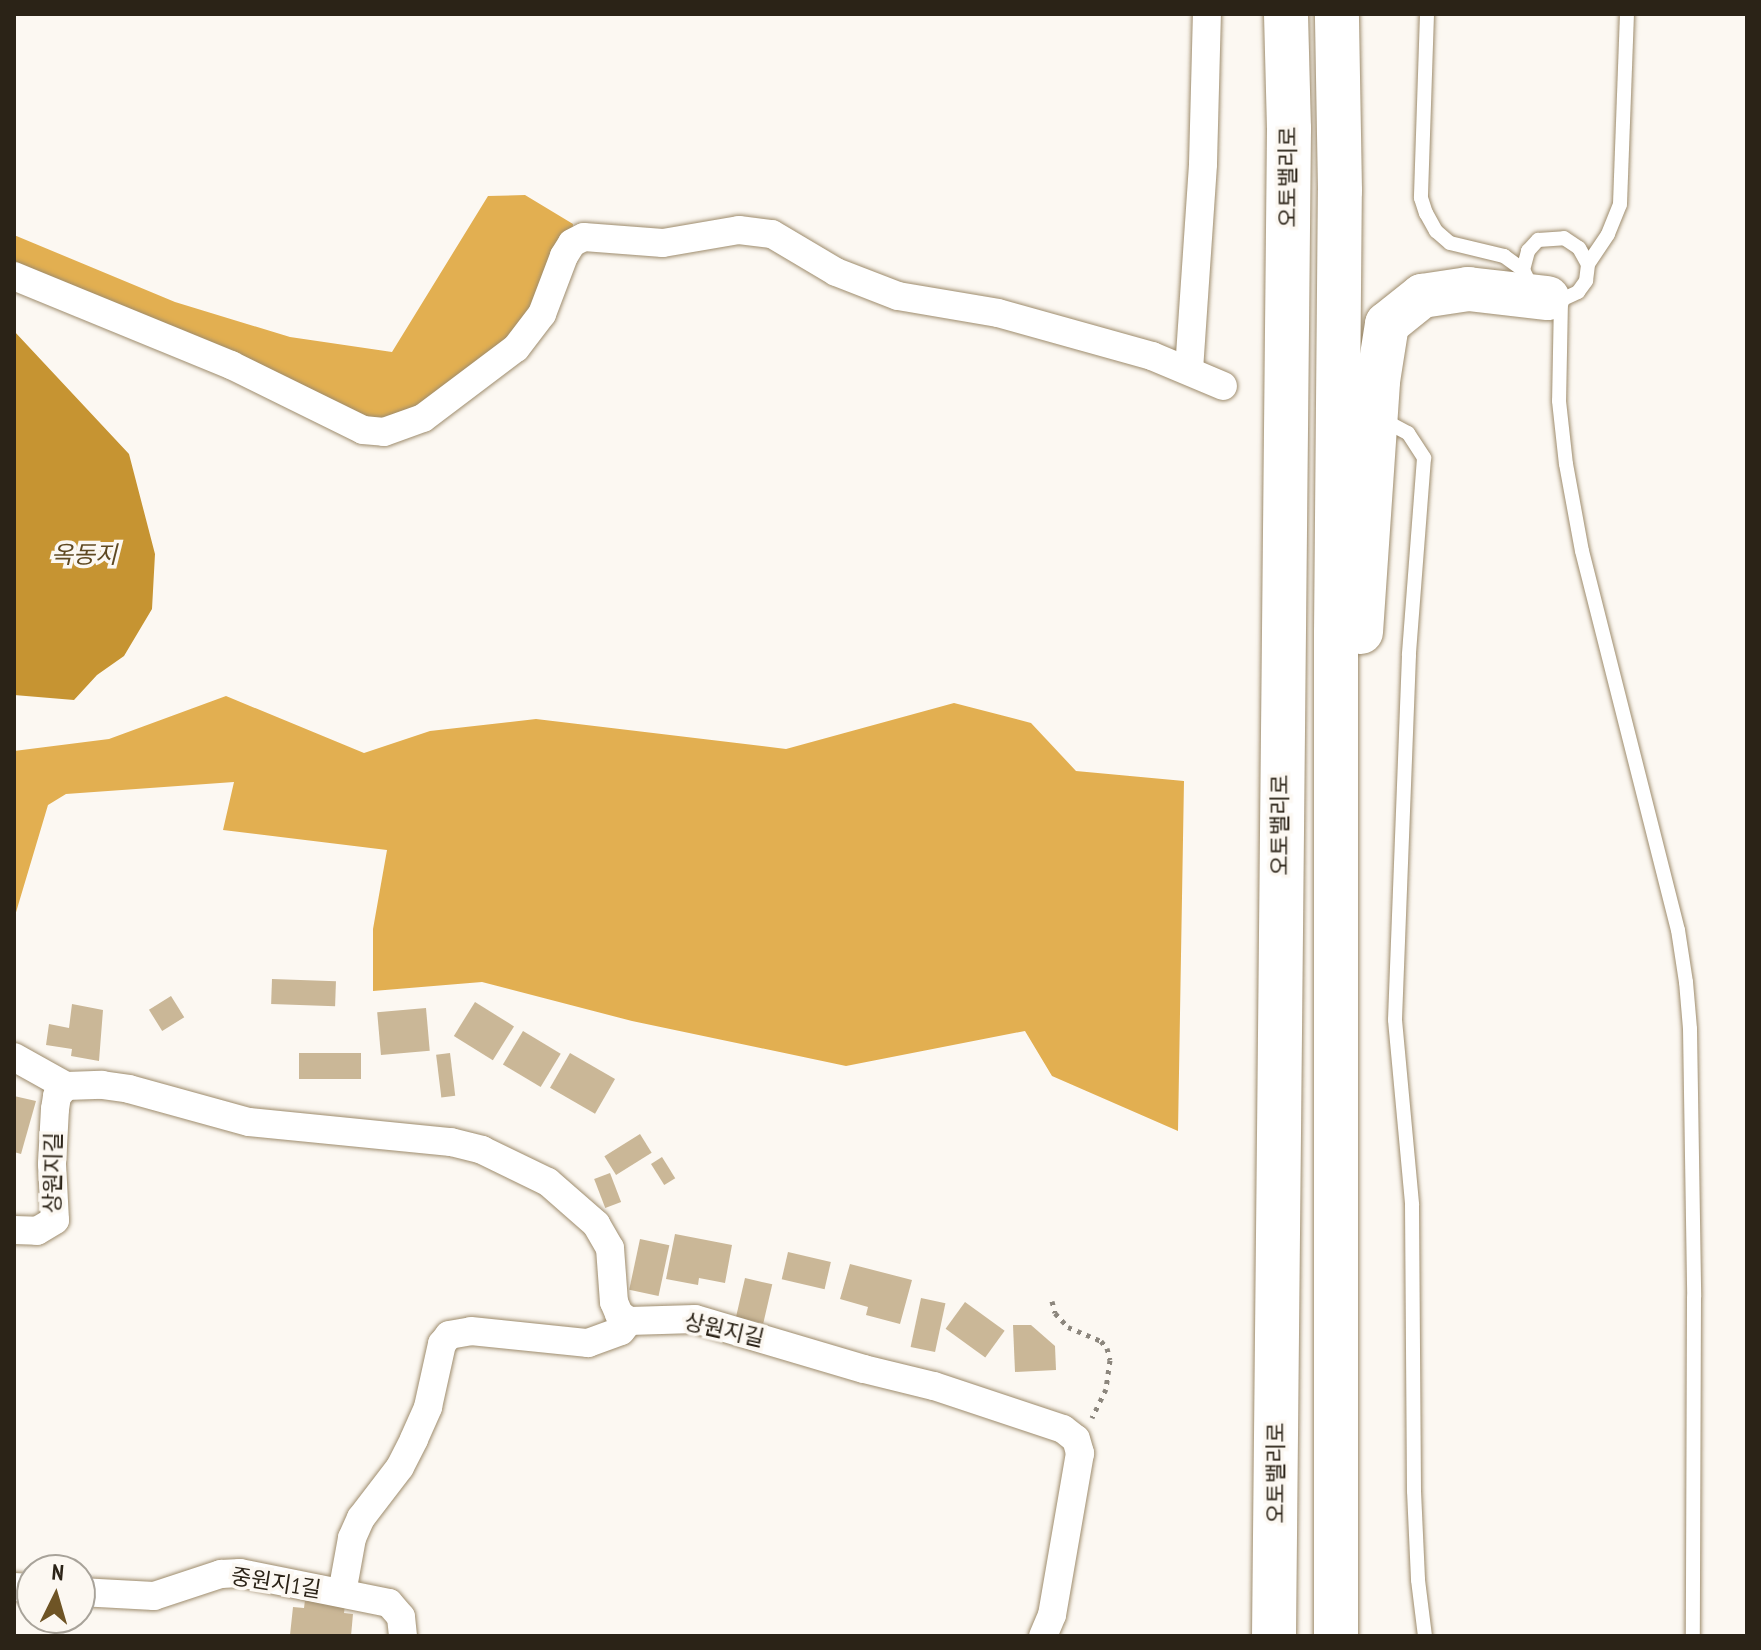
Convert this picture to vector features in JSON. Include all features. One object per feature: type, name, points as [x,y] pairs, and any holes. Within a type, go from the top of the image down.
[{"type":"highway","name":"오토밸리로","points":[[1274,1636],[1289,129],[1286,14]]},
{"type":"highway","points":[[1336,1636],[1340,191],[1337,14]]},
{"type":"highway","points":[[1336,901],[1369,548],[1378,381],[1387,324],[1422,296],[1468,289],[1544,289]]},
{"type":"street","points":[[1189,370],[1203,164],[1207,14]]},
{"type":"street","points":[[14,276],[231,365],[339,421],[363,430],[384,432],[423,418],[516,348],[542,314],[564,256],[572,243],[584,237],[663,243],[739,230],[772,234],[836,272],[898,296],[998,313],[1189,370],[1223,386]]},
{"type":"street","points":[[14,1057],[66,1086],[102,1085],[129,1089],[249,1122],[451,1142],[482,1150],[548,1182],[596,1224],[610,1248],[614,1302],[619,1314],[629,1321],[621,1331],[588,1343],[471,1331],[449,1335],[442,1344],[428,1407],[414,1439],[400,1467],[361,1518],[352,1538],[342,1593]]},
{"type":"street","name":"상원지길","points":[[14,1230],[37,1231],[55,1220],[52,1190],[55,1109],[57,1096],[66,1086]]},
{"type":"street","name":"상원지길","points":[[629,1321],[695,1319],[1021,1412],[1063,1429],[1076,1439]]},
{"type":"street","points":[[1043,1636],[1052,1615],[1080,1453],[1076,1439]]},
{"type":"street","name":"중원지1길","points":[[96,1593],[154,1596],[221,1574],[240,1573],[389,1603],[397,1609],[403,1636]]},
{"type":"lane","points":[[1427,14],[1421,198],[1426,213],[1436,231],[1450,243],[1492,251],[1544,289],[1578,292],[1586,281],[1588,264],[1608,234],[1620,204],[1627,14]]},
{"type":"lane","points":[[1588,264],[1579,248],[1564,238],[1538,240],[1528,251],[1544,289],[1566,464],[1582,551],[1678,930],[1690,1029],[1694,1344],[1693,1636]]},
{"type":"lane","points":[[1387,422],[1408,433],[1424,458],[1409,655],[1395,1020],[1412,1205],[1414,1491],[1418,1580],[1425,1636]]},
{"type":"path","points":[[1052,1301],[1055,1313],[1068,1327],[1101,1341],[1110,1360],[1101,1401],[1087,1428],[1076,1439]]},
{"type":"shaded area","points":[[525,195],[573,224],[572,239],[541,303],[468,379],[384,425],[14,270],[14,235],[175,302],[290,337],[392,352],[488,196]]},
{"type":"shaded area","points":[[226,696],[364,753],[430,731],[536,719],[786,749],[954,703],[1031,723],[1076,771],[1184,781],[1178,1131],[1052,1076],[1025,1031],[846,1066],[632,1021],[482,982],[373,991],[373,929],[387,850],[223,830],[234,782],[66,794],[48,805],[14,919],[14,751],[109,739]]},
{"type":"water","name":"옥동지","points":[[14,331],[129,454],[155,554],[152,609],[124,656],[97,675],[74,700],[14,695]]},
{"type":"building","points":[[272,979],[336,981],[335,1006],[271,1004]]},
{"type":"building","points":[[171,996],[184,1017],[162,1031],[149,1010]]},
{"type":"building","points":[[475,1002],[514,1026],[493,1060],[454,1036]]},
{"type":"building","points":[[72,1004],[103,1010],[99,1061],[71,1056],[72,1049],[46,1045],[49,1024],[69,1028]]},
{"type":"building","points":[[426,1008],[430,1051],[381,1055],[377,1012]]},
{"type":"building","points":[[523,1031],[561,1054],[541,1087],[503,1064]]},
{"type":"building","points":[[299,1053],[361,1053],[361,1079],[299,1079]]},
{"type":"building","points":[[450,1053],[455,1096],[441,1097],[436,1055]]},
{"type":"building","points":[[570,1053],[615,1079],[595,1114],[550,1088]]},
{"type":"building","points":[[14,1096],[36,1101],[21,1154],[14,1152]]},
{"type":"building","points":[[640,1134],[652,1153],[616,1175],[604,1156]]},
{"type":"building","points":[[662,1157],[675,1178],[664,1185],[651,1164]]},
{"type":"building","points":[[610,1173],[621,1202],[605,1208],[594,1179]]},
{"type":"building","points":[[675,1234],[732,1245],[725,1283],[699,1278],[698,1285],[666,1279]]},
{"type":"building","points":[[640,1239],[669,1245],[659,1296],[629,1290]]},
{"type":"building","points":[[788,1252],[831,1262],[825,1289],[782,1279]]},
{"type":"building","points":[[850,1264],[912,1280],[900,1324],[866,1315],[868,1307],[840,1299]]},
{"type":"building","points":[[745,1278],[772,1284],[763,1323],[736,1317]]},
{"type":"building","points":[[921,1298],[945,1303],[935,1352],[911,1347]]},
{"type":"building","points":[[965,1302],[1005,1331],[985,1357],[946,1329]]},
{"type":"building","points":[[1013,1325],[1031,1325],[1055,1346],[1056,1370],[1015,1372]]},
{"type":"building","points":[[305,1600],[345,1605],[344,1613],[353,1614],[351,1636],[290,1635],[293,1607],[304,1608]]}]
